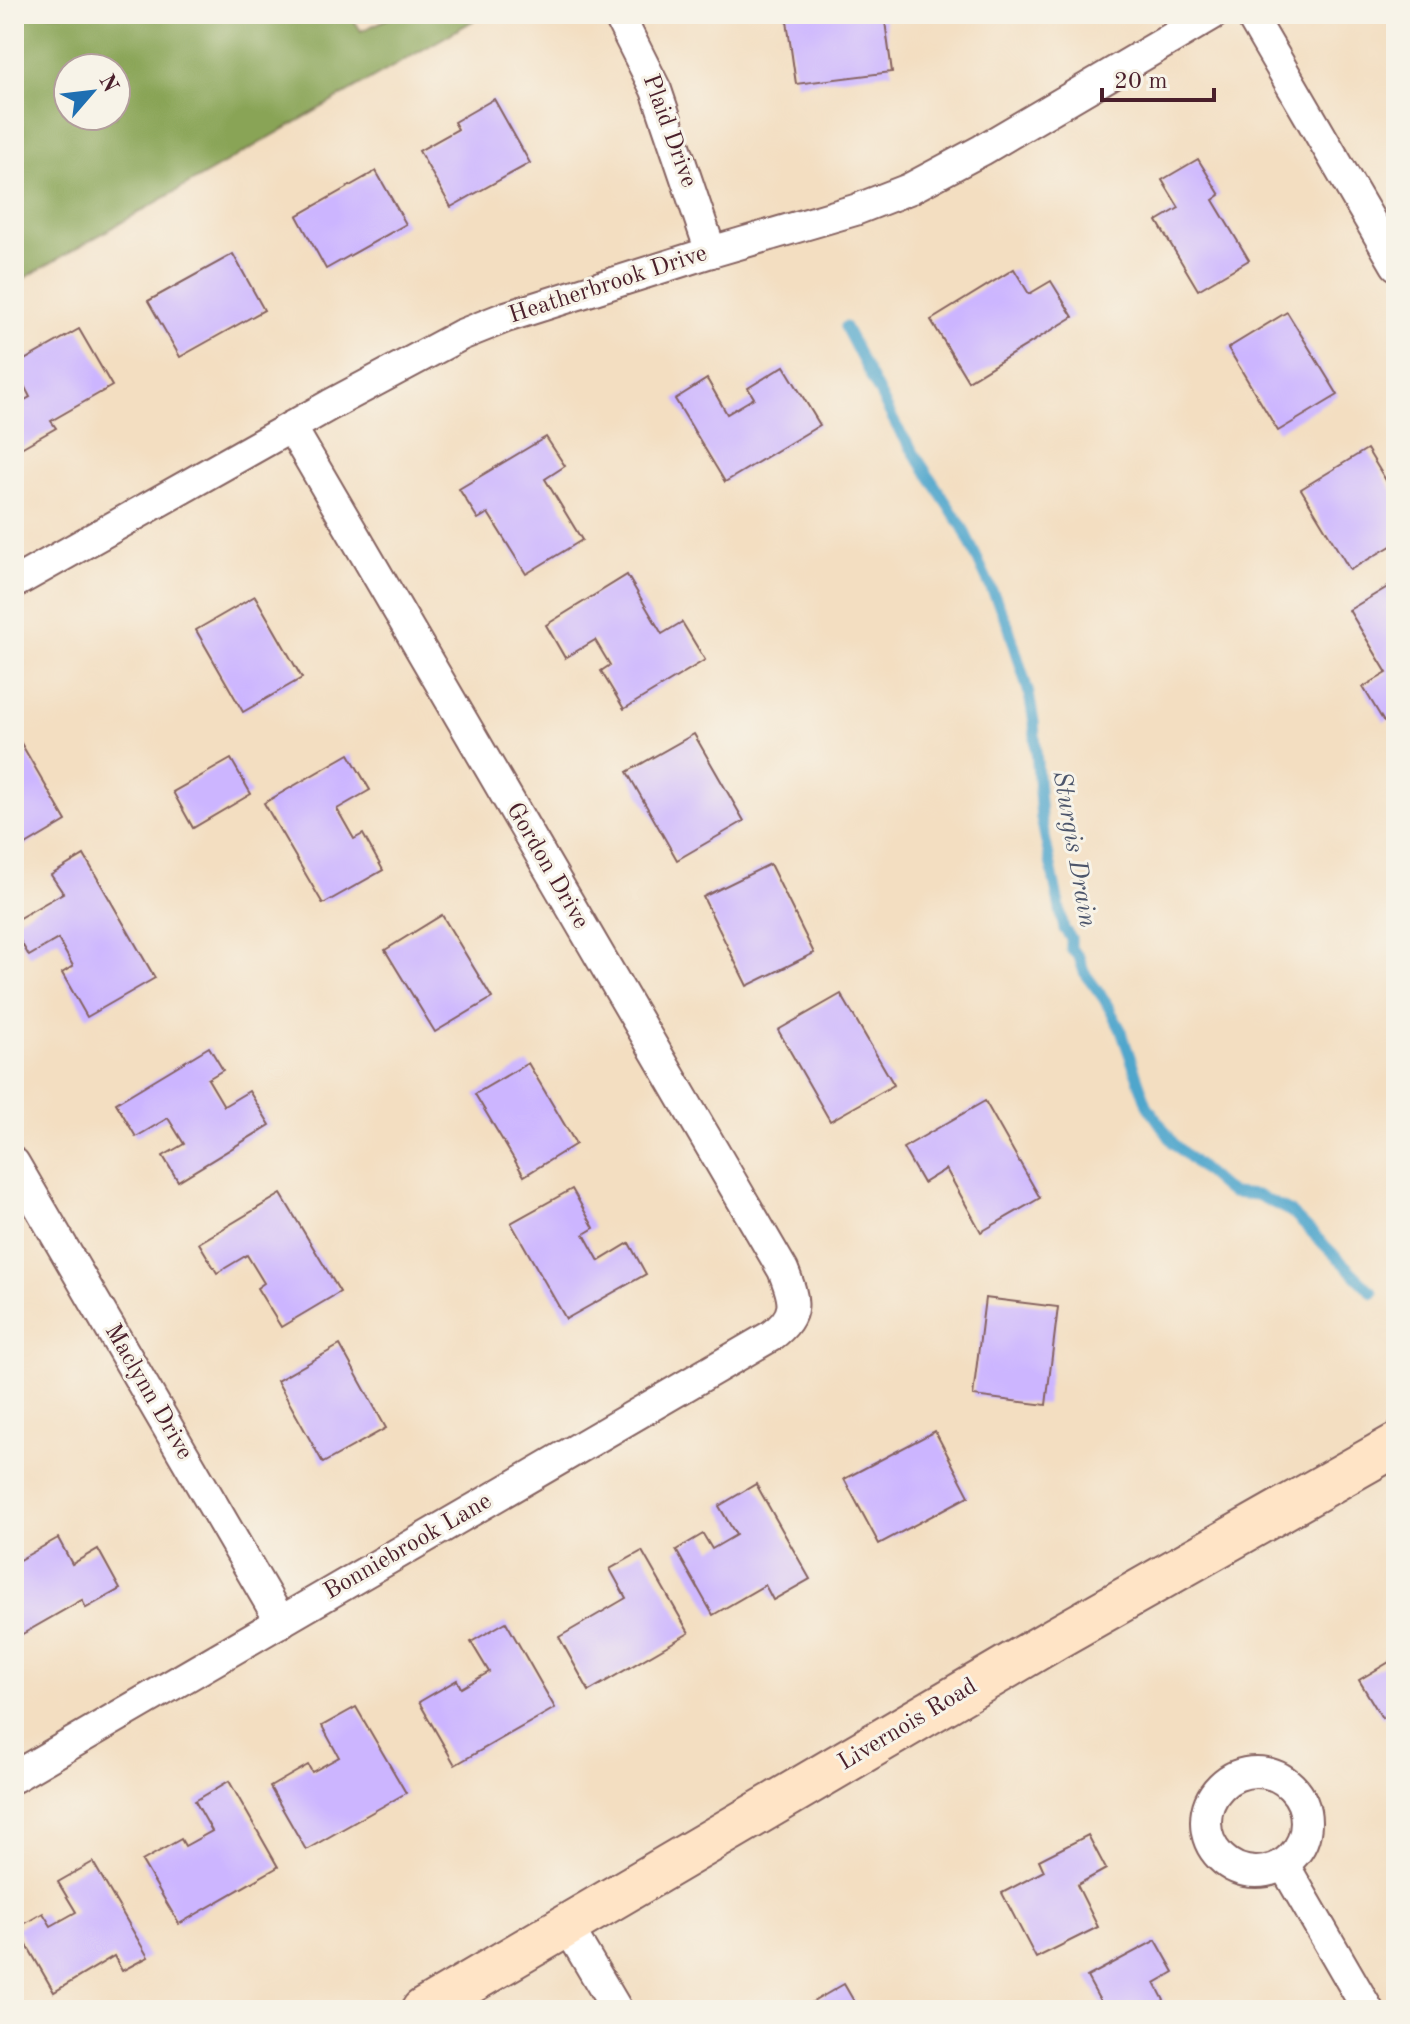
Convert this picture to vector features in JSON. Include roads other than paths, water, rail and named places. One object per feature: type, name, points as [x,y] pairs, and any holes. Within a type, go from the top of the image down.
[{"type":"main road","name":"Livernois Road","points":[[423,2010],[1056,1638],[1396,1445]]},
{"type":"street","name":"Plaid Drive","points":[[618,14],[656,90],[711,252]]},
{"type":"street","name":"Heatherbrook Drive","points":[[14,583],[461,335],[506,317],[855,210],[909,189],[982,150],[1213,14]]},
{"type":"street","points":[[1250,14],[1396,265]]},
{"type":"street","name":"Gordon Drive","points":[[291,427],[783,1270],[794,1309]]},
{"type":"street","name":"Maclynn Drive","points":[[14,1163],[281,1622]]},
{"type":"street","name":"Bonniebrook Lane","points":[[14,1777],[771,1336],[784,1327],[794,1309]]},
{"type":"street","points":[[1284,1865],[1368,2010]]},
{"type":"street","points":[[568,1927],[617,2010]]},
{"type":"waterway","name":"Sturgis Drain","points":[[845,327],[897,427],[963,528],[1008,625],[1029,694],[1041,818],[1064,929],[1071,938],[1071,949],[1079,957],[1084,972],[1120,1028],[1147,1105],[1174,1144],[1225,1189],[1232,1193],[1257,1195],[1291,1212],[1373,1293]]}]
